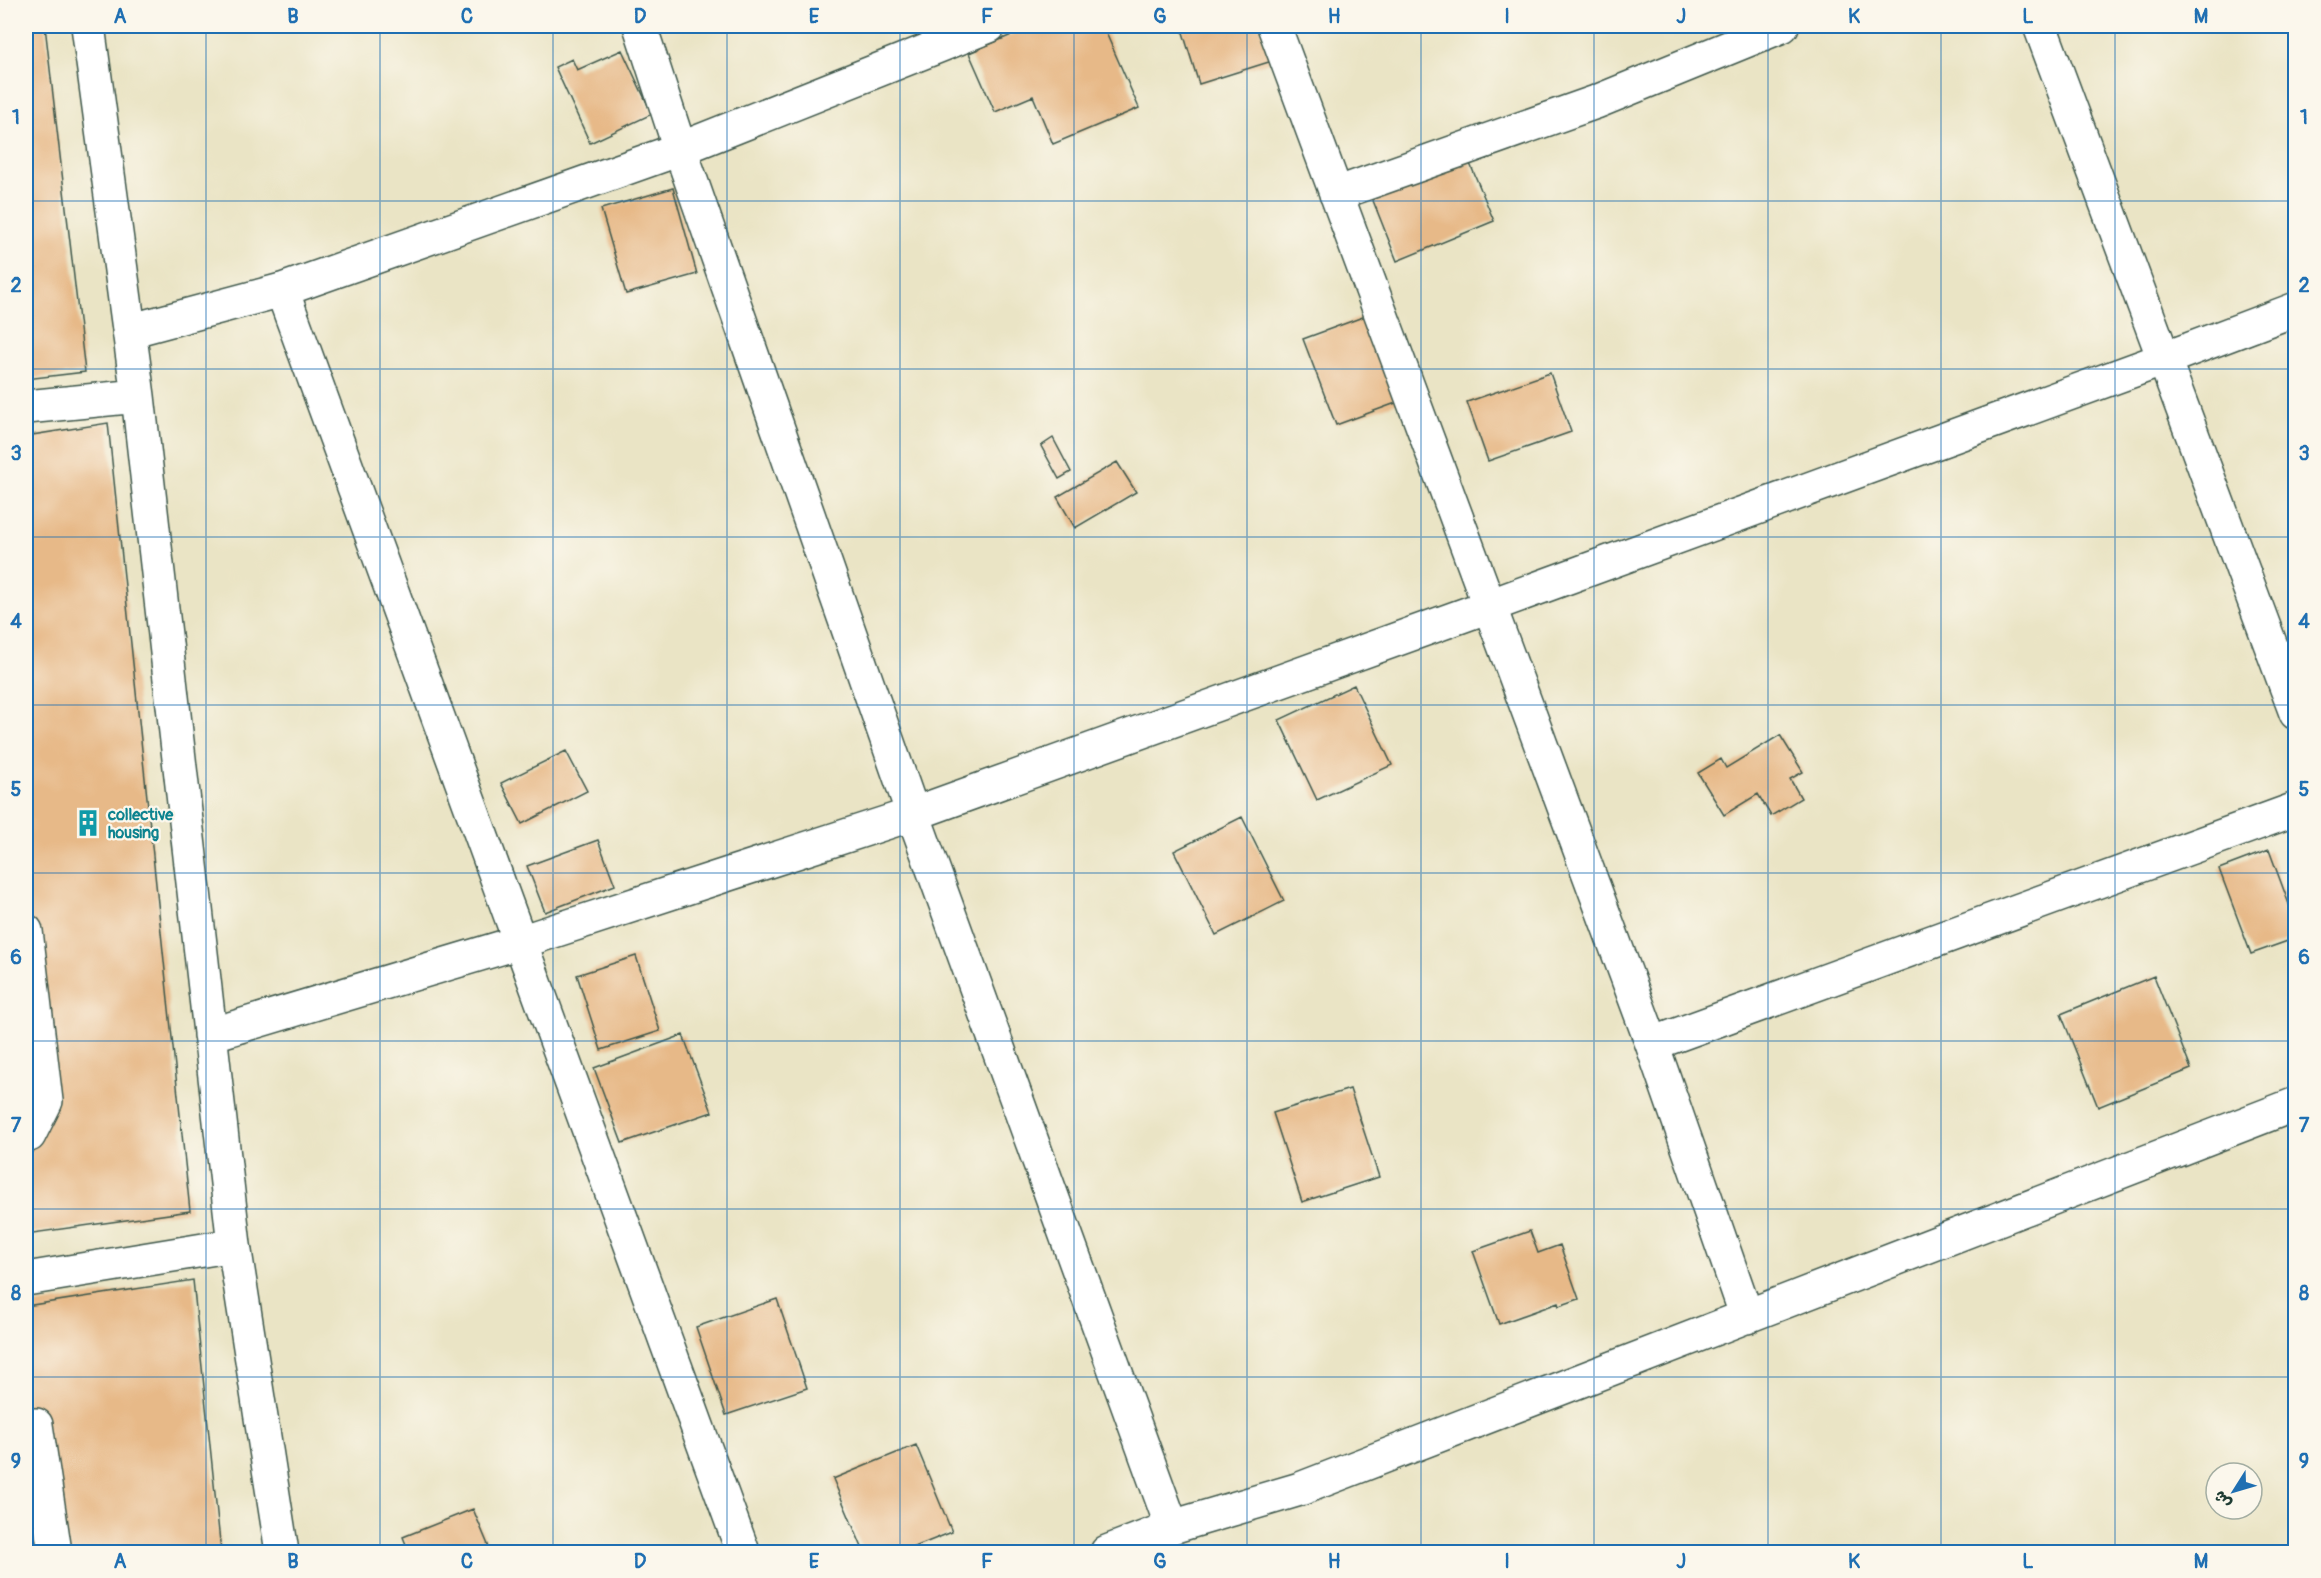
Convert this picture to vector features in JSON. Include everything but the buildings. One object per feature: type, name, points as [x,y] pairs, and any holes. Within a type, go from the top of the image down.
[{"type":"street","points":[[88,26],[138,396],[234,1245],[282,1552]]},
{"type":"street","points":[[640,26],[680,149],[913,814],[1172,1527]]},
{"type":"street","points":[[129,331],[282,290],[680,149],[989,26]]},
{"type":"street","points":[[1274,26],[1652,1044],[1747,1317]]},
{"type":"street","points":[[1336,194],[1596,102],[1782,26]]},
{"type":"street","points":[[2040,26],[2295,713]]},
{"type":"street","points":[[282,290],[743,1552]]},
{"type":"street","points":[[210,1035],[520,942],[913,814],[1489,606],[2295,309]]},
{"type":"street","points":[[26,407],[138,396]]},
{"type":"street","points":[[1652,1044],[2295,808]]},
{"type":"street","points":[[26,931],[46,1101],[29,1135],[26,1136]]},
{"type":"street","points":[[1107,1552],[1172,1527],[1300,1488],[2295,1104]]},
{"type":"street","points":[[26,1278],[234,1245]]},
{"type":"street","points":[[26,1425],[36,1425],[55,1552]]},
{"type":"place","name":"collective housing","points":[[88,823]]}]
